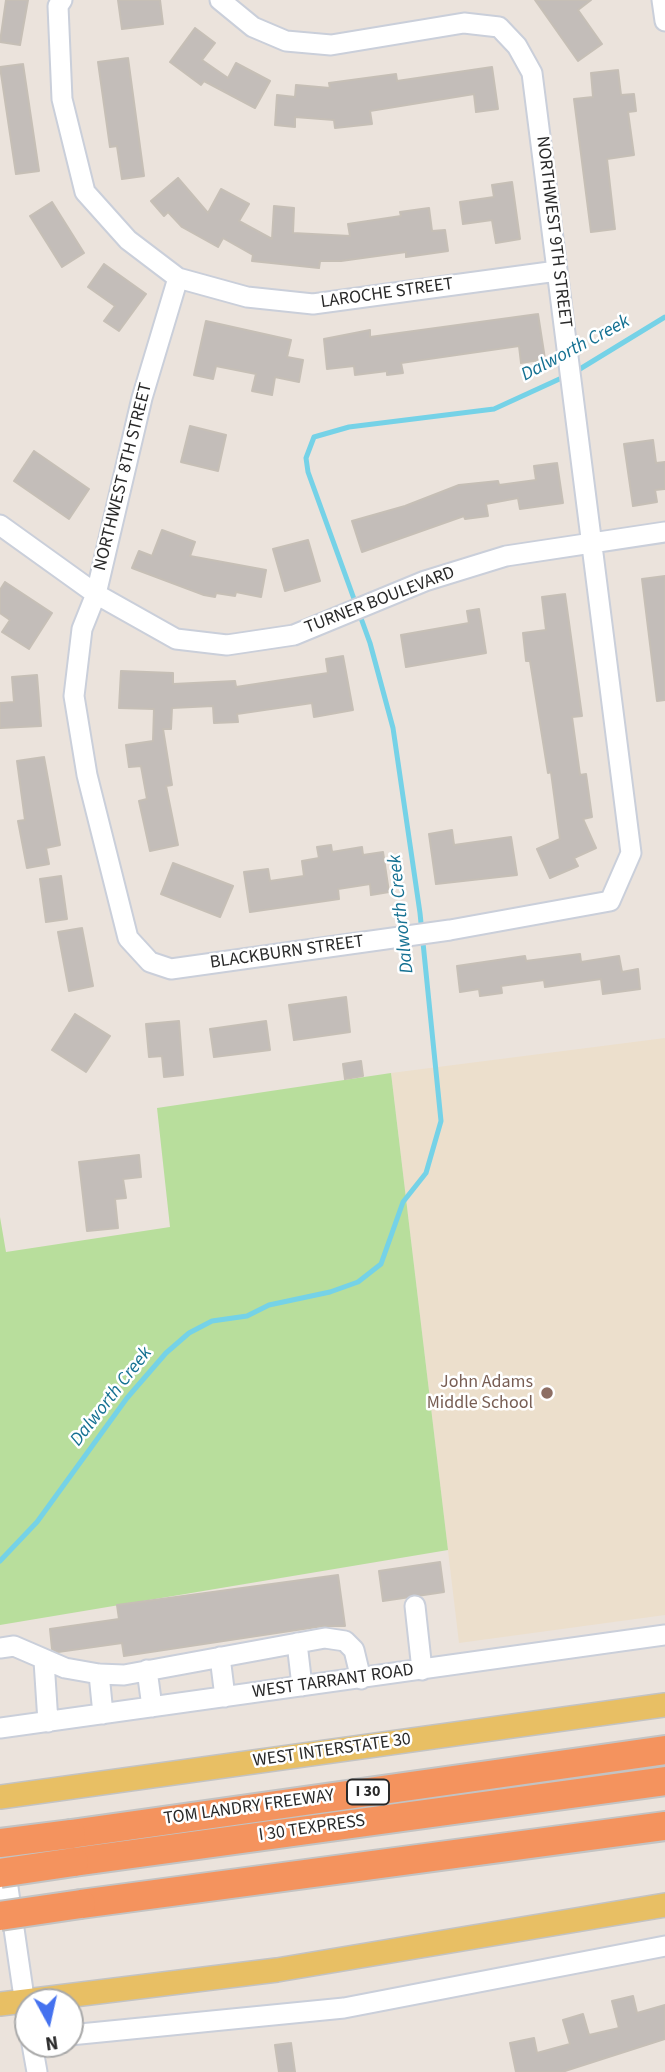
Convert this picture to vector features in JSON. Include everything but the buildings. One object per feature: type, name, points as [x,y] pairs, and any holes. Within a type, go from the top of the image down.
[{"type":"highway","name":"TOM LANDRY FREEWAY","points":[[0,1843],[665,1749]]},
{"type":"highway","name":"I 30 TEXPRESS","points":[[0,1873],[665,1781]]},
{"type":"highway","points":[[0,1916],[665,1826]]},
{"type":"main road","name":"WEST INTERSTATE 30","points":[[0,1797],[665,1705]]},
{"type":"main road","points":[[84,1994],[277,1970],[665,1905]]},
{"type":"street","points":[[62,0],[58,6],[62,99],[85,192],[128,240],[178,278]]},
{"type":"street","name":"NORTHWEST 9TH STREET","points":[[220,0],[253,27],[286,41],[331,45],[464,23],[499,27],[517,46],[532,73],[575,394],[631,853],[610,901]]},
{"type":"street","points":[[662,0],[665,22]]},
{"type":"street","name":"LAROCHE STREET","points":[[178,278],[247,297],[313,304],[557,271]]},
{"type":"street","name":"NORTHWEST 8TH STREET","points":[[171,969],[150,962],[128,938],[87,775],[74,696],[82,629],[96,594],[142,398],[178,278]]},
{"type":"street","name":"TURNER BOULEVARD","points":[[0,525],[96,594],[176,639],[227,645],[294,635],[425,581],[506,556],[665,531]]},
{"type":"street","name":"BLACKBURN STREET","points":[[171,969],[450,930],[610,901]]},
{"type":"street","points":[[415,1605],[422,1670]]},
{"type":"street","name":"WEST TARRANT ROAD","points":[[0,1728],[665,1635]]},
{"type":"street","points":[[0,1648],[14,1646],[65,1668],[99,1674],[147,1670],[325,1638],[345,1641],[354,1650],[361,1679]]},
{"type":"street","points":[[296,1643],[302,1686]]},
{"type":"street","points":[[220,1657],[225,1697]]},
{"type":"street","points":[[44,1661],[48,1722]]},
{"type":"street","points":[[147,1670],[152,1707]]},
{"type":"street","points":[[99,1674],[103,1714]]},
{"type":"street","points":[[0,1835],[21,1988]]},
{"type":"street","points":[[84,2034],[344,2007],[665,1947]]},
{"type":"shaded area","name":"John Adams Middle School","points":[[665,1038],[665,1615],[459,1643],[391,1073]]},
{"type":"green space","points":[[391,1073],[448,1550],[0,1625],[0,1217],[6,1252],[170,1227],[157,1108]]},
{"type":"waterway","name":"Dalworth Creek","points":[[575,372],[665,317]]},
{"type":"waterway","name":"Dalworth Creek","points":[[0,1561],[37,1522],[127,1398],[166,1353],[189,1333],[212,1321],[247,1316],[269,1305],[330,1292],[358,1282],[381,1264],[403,1202],[426,1173],[441,1121],[420,913],[393,728],[370,643],[308,472],[306,458],[314,437],[349,427],[494,409],[566,376]]},
{"type":"place","name":"John Adams Middle School","points":[[547,1393]]}]
